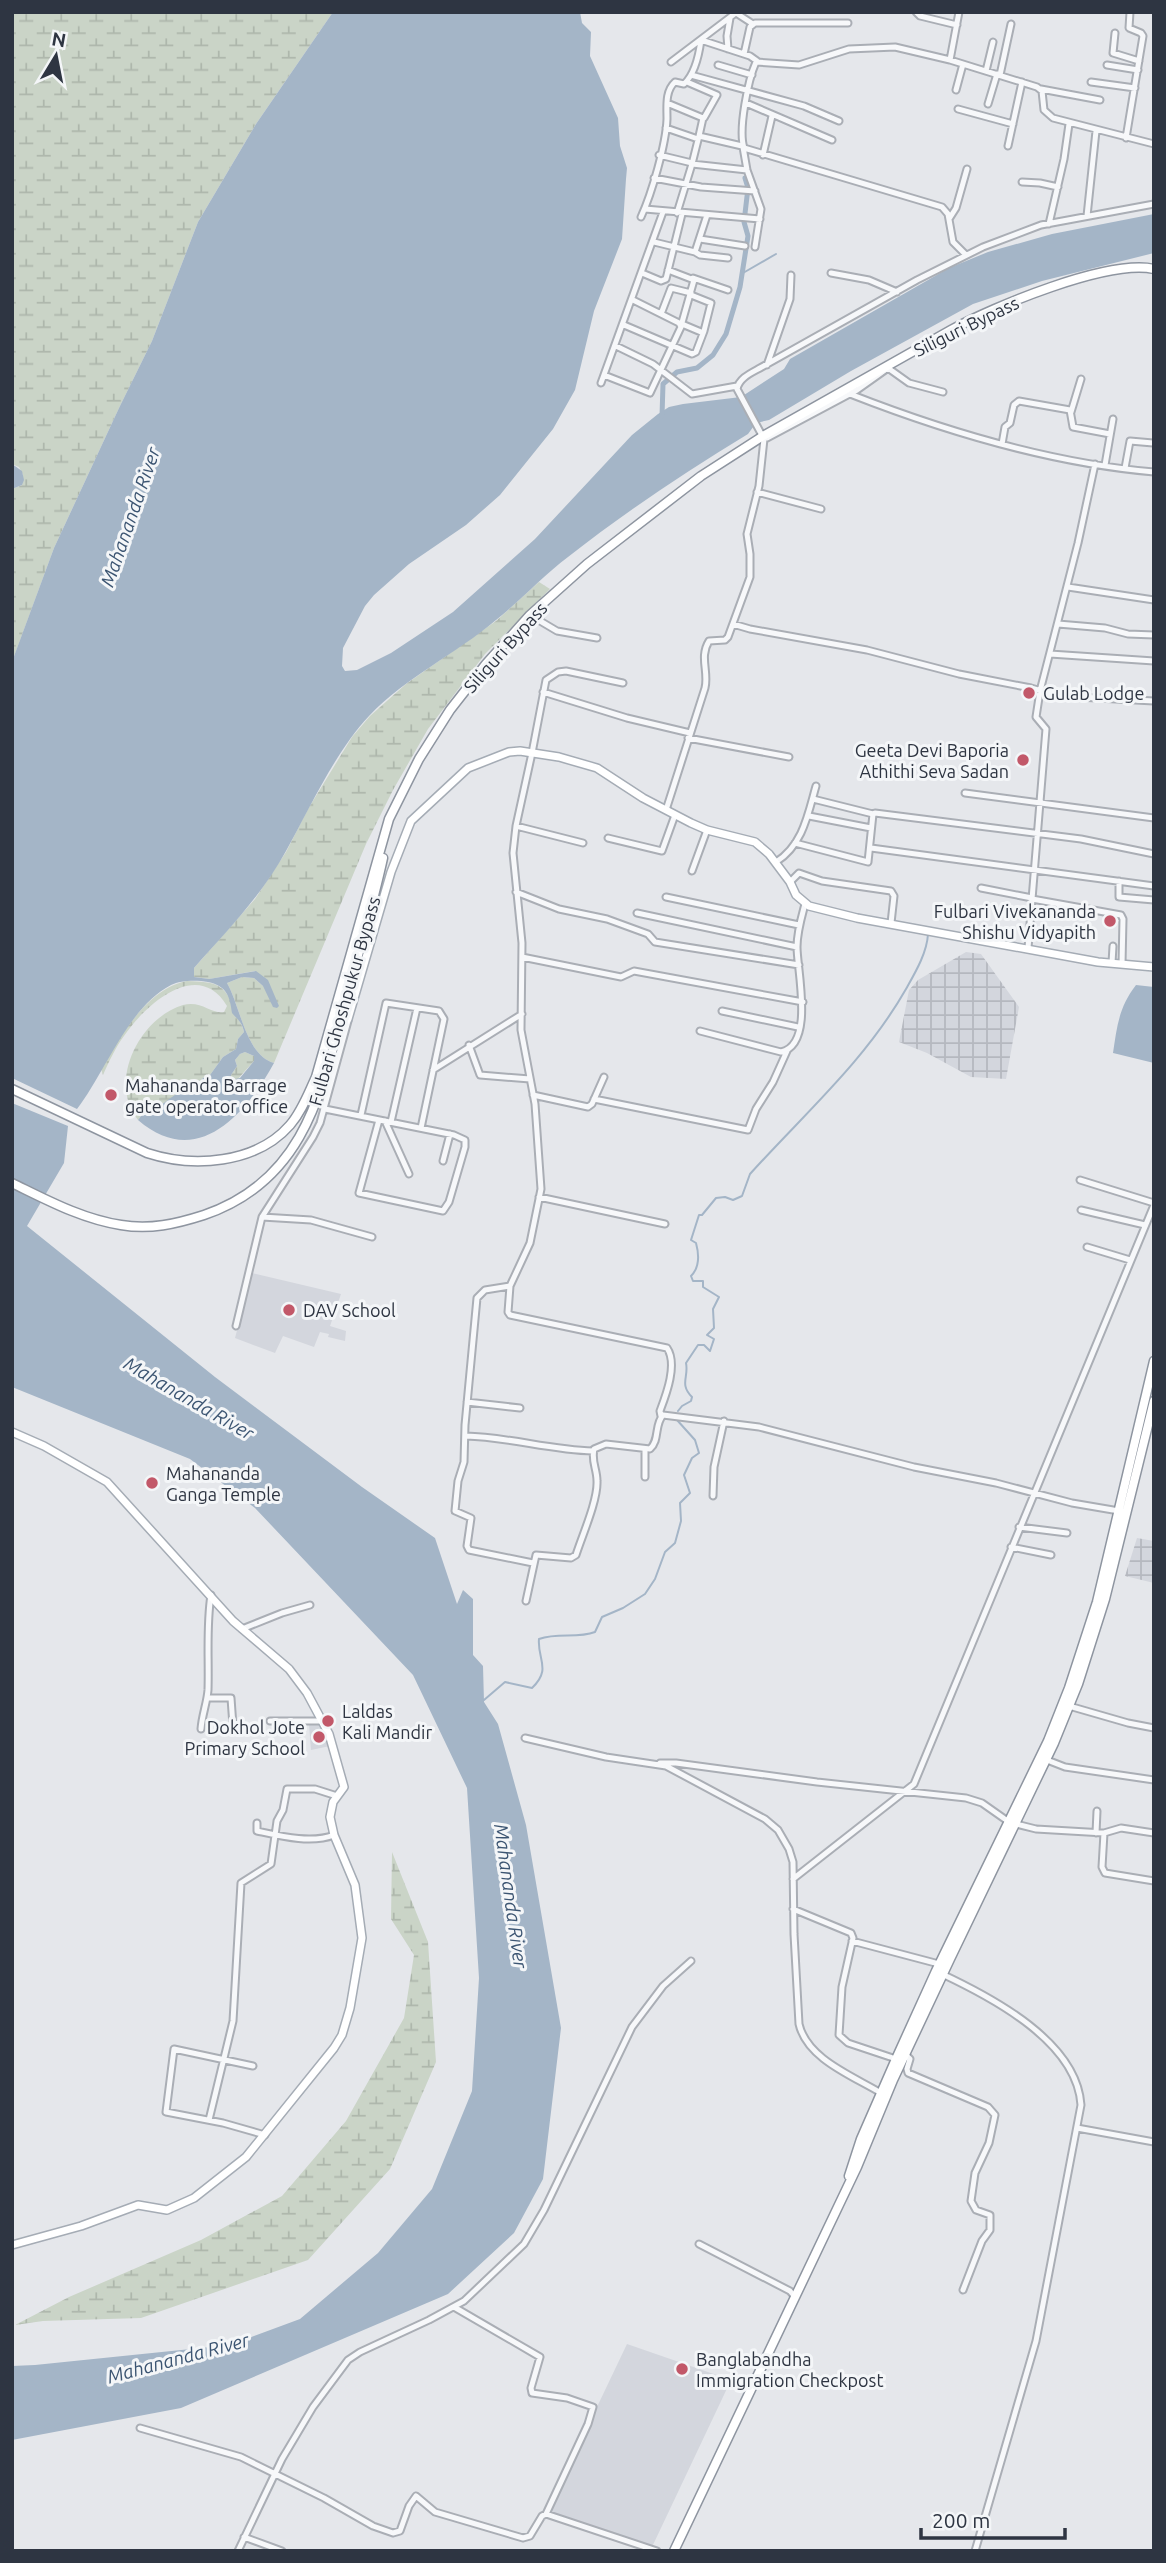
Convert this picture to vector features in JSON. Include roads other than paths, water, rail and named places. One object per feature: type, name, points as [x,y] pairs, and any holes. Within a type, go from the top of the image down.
[{"type":"highway","name":"Siliguri Bypass","points":[[12,1089],[147,1153],[163,1158],[202,1162],[243,1155],[267,1144],[289,1126],[300,1112],[316,1077],[388,820],[402,791],[456,702],[530,615],[587,564],[674,496],[764,438],[966,322],[1068,282],[1122,269],[1154,269]]},
{"type":"highway","name":"Fulbari Ghoshpukur Bypass","points":[[12,1183],[76,1214],[121,1225],[159,1226],[177,1224],[230,1204],[271,1175],[310,1120],[321,1089],[379,875],[387,836],[402,791]]},
{"type":"highway","points":[[1014,1821],[1069,1688],[1091,1625],[1154,1361]]},
{"type":"highway","points":[[674,2551],[796,2297],[849,2179],[861,2159],[895,2059],[1047,1760],[1069,1706],[1105,1599],[1154,1401]]},
{"type":"highway","points":[[849,2179],[854,2155],[881,2093],[905,2054],[939,1970]]},
{"type":"main road","points":[[337,1030],[348,1019],[394,863],[411,821],[468,768],[509,752],[559,757],[597,768],[668,813],[707,830],[755,842],[776,862],[796,895],[805,904],[857,918],[1112,963],[1154,967]]},
{"type":"main road","points":[[12,1432],[44,1446],[107,1482],[242,1629],[289,1669],[307,1693],[332,1742],[344,1787],[330,1812],[334,1835],[353,1881],[361,1922],[361,1944],[350,2008],[342,2035],[265,2135],[234,2169],[204,2192],[166,2210],[138,2205],[81,2226],[12,2245]]},
{"type":"street","points":[[916,12],[920,16],[957,25]]},
{"type":"street","points":[[950,60],[959,12]]},
{"type":"street","points":[[1126,138],[1143,34],[1129,28],[1130,12]]},
{"type":"street","points":[[671,62],[737,13],[753,24],[848,23]]},
{"type":"street","points":[[728,50],[730,18]]},
{"type":"street","points":[[744,54],[753,24]]},
{"type":"street","points":[[988,104],[1011,24]]},
{"type":"street","points":[[1115,33],[1113,53],[1139,61]]},
{"type":"street","points":[[701,40],[757,61],[799,65],[849,50],[890,46],[906,48],[1041,89],[1100,100]]},
{"type":"street","points":[[687,82],[701,40]]},
{"type":"street","points":[[986,71],[993,42]]},
{"type":"street","points":[[755,247],[760,205],[750,191],[742,146],[746,103],[757,61]]},
{"type":"street","points":[[956,89],[963,64]]},
{"type":"street","points":[[718,65],[752,75]]},
{"type":"street","points":[[1107,65],[1138,70]]},
{"type":"street","points":[[691,75],[804,106],[839,121]]},
{"type":"street","points":[[641,217],[666,128],[667,103],[672,83],[687,82],[717,95],[704,118],[698,138],[664,280]]},
{"type":"street","points":[[1008,146],[1022,82]]},
{"type":"street","points":[[1091,82],[1135,88]]},
{"type":"street","points":[[1041,89],[1046,114],[1069,124],[1154,144]]},
{"type":"street","points":[[667,103],[704,118]]},
{"type":"street","points":[[746,103],[832,140]]},
{"type":"street","points":[[958,109],[1013,124]]},
{"type":"street","points":[[763,155],[772,116]]},
{"type":"street","points":[[1049,223],[1069,124]]},
{"type":"street","points":[[666,128],[698,138],[742,146],[763,155],[937,205],[945,210],[949,219],[953,242],[966,255]]},
{"type":"street","points":[[1087,216],[1096,131]]},
{"type":"street","points":[[659,155],[692,164],[747,170]]},
{"type":"street","points":[[949,219],[956,208],[967,169]]},
{"type":"street","points":[[654,178],[750,191]]},
{"type":"street","points":[[1022,182],[1058,187]]},
{"type":"street","points":[[616,346],[662,371],[694,395],[737,387],[745,376],[966,255],[1049,223],[1154,204]]},
{"type":"street","points":[[645,209],[760,219]]},
{"type":"street","points":[[601,383],[663,212]]},
{"type":"street","points":[[695,252],[707,215]]},
{"type":"street","points":[[700,239],[745,246]]},
{"type":"street","points":[[654,242],[700,255],[727,258]]},
{"type":"street","points":[[668,270],[728,290]]},
{"type":"street","points":[[624,325],[694,354],[704,331],[712,304],[671,288],[664,280],[642,273]]},
{"type":"street","points":[[831,273],[869,280],[897,292]]},
{"type":"street","points":[[768,365],[788,310],[791,275]]},
{"type":"street","points":[[604,375],[649,394],[662,371],[681,325],[693,278]]},
{"type":"street","points":[[662,314],[671,288]]},
{"type":"street","points":[[633,300],[681,325],[704,331]]},
{"type":"street","points":[[764,438],[850,394],[891,366],[905,382],[943,392]]},
{"type":"street","points":[[1081,379],[1071,412],[1072,426],[1110,434]]},
{"type":"street","points":[[608,838],[662,852],[668,813],[708,678],[704,662],[706,645],[709,641],[727,638],[750,577],[747,534],[757,492],[764,438],[737,387]]},
{"type":"street","points":[[850,394],[1002,444],[1105,466],[1154,472]]},
{"type":"street","points":[[1002,444],[1005,427],[1010,423],[1014,405],[1018,401],[1071,412]]},
{"type":"street","points":[[1105,466],[1113,419]]},
{"type":"street","points":[[1125,468],[1130,441],[1153,443]]},
{"type":"street","points":[[1028,948],[1046,729],[1036,719],[1040,691],[1068,587],[1095,464]]},
{"type":"street","points":[[757,492],[821,509]]},
{"type":"street","points":[[1068,587],[1154,600]]},
{"type":"street","points":[[530,615],[557,631],[597,638]]},
{"type":"street","points":[[733,624],[867,650],[1059,696],[1154,701]]},
{"type":"street","points":[[1058,624],[1154,635]]},
{"type":"street","points":[[1050,654],[1154,661]]},
{"type":"street","points":[[466,1436],[562,1450],[593,1451],[606,1444],[645,1450],[654,1447],[661,1416],[670,1369],[670,1353],[667,1349],[510,1315],[508,1310],[510,1286],[530,1243],[539,1197],[540,1157],[522,1030],[522,957],[513,853],[516,826],[545,680],[561,671],[578,672],[623,683]]},
{"type":"street","points":[[543,692],[689,736],[789,757]]},
{"type":"street","points":[[776,862],[795,844],[809,816],[816,786]]},
{"type":"street","points":[[965,793],[1154,818]]},
{"type":"street","points":[[813,799],[873,814],[976,824],[1154,854]]},
{"type":"street","points":[[795,844],[866,862],[870,859],[873,814]]},
{"type":"street","points":[[809,816],[871,828]]},
{"type":"street","points":[[516,826],[583,843]]},
{"type":"street","points":[[692,871],[707,830]]},
{"type":"street","points":[[871,848],[1154,886]]},
{"type":"street","points":[[790,882],[799,873],[822,881],[891,891],[894,896],[891,923]]},
{"type":"street","points":[[1119,881],[1119,897],[1154,900]]},
{"type":"street","points":[[981,888],[1121,915],[1122,964]]},
{"type":"street","points":[[516,892],[559,909],[607,919],[648,934],[655,942],[799,965]]},
{"type":"street","points":[[666,897],[799,925]]},
{"type":"street","points":[[594,1099],[748,1130],[756,1109],[774,1082],[787,1051],[796,1038],[803,1002],[797,947],[805,904]]},
{"type":"street","points":[[637,913],[797,947]]},
{"type":"street","points":[[1112,963],[1113,946]]},
{"type":"street","points":[[522,957],[623,977],[634,971],[803,1002]]},
{"type":"street","points":[[361,1115],[386,1003],[439,1011],[443,1016],[421,1128]]},
{"type":"street","points":[[325,1109],[361,1115],[385,1121],[462,1137],[466,1143],[446,1209],[441,1212],[359,1193],[385,1121],[418,1008]]},
{"type":"street","points":[[722,1011],[798,1027]]},
{"type":"street","points":[[433,1070],[522,1014]]},
{"type":"street","points":[[236,1326],[262,1217],[313,1137],[325,1109],[348,1019]]},
{"type":"street","points":[[700,1031],[781,1052],[787,1051]]},
{"type":"street","points":[[469,1045],[480,1075],[530,1079]]},
{"type":"street","points":[[533,1095],[588,1107],[604,1077]]},
{"type":"street","points":[[385,1121],[409,1174]]},
{"type":"street","points":[[443,1161],[450,1134]]},
{"type":"street","points":[[793,1879],[914,1784],[1018,1527],[1154,1204],[1080,1180]]},
{"type":"street","points":[[539,1197],[665,1224]]},
{"type":"street","points":[[1081,1210],[1145,1225]]},
{"type":"street","points":[[262,1217],[311,1220],[372,1237]]},
{"type":"street","points":[[1087,1247],[1130,1259]]},
{"type":"street","points":[[510,1286],[485,1290],[478,1295],[467,1402],[464,1467],[458,1481],[455,1511],[471,1518],[468,1548],[533,1563]]},
{"type":"street","points":[[467,1402],[520,1408]]},
{"type":"street","points":[[661,1416],[759,1427],[914,1467],[991,1481],[1033,1494],[1119,1511]]},
{"type":"street","points":[[713,1496],[714,1467],[724,1421]]},
{"type":"street","points":[[645,1450],[645,1477]]},
{"type":"street","points":[[526,1601],[537,1554],[571,1558],[576,1555],[597,1483],[593,1451]]},
{"type":"street","points":[[1018,1527],[1066,1533]]},
{"type":"street","points":[[1011,1547],[1051,1555]]},
{"type":"street","points":[[201,1729],[207,1698],[211,1595]]},
{"type":"street","points":[[242,1629],[310,1605]]},
{"type":"street","points":[[207,1698],[231,1698],[233,1726]]},
{"type":"street","points":[[1069,1706],[1154,1728]]},
{"type":"street","points":[[270,1721],[323,1721]]},
{"type":"street","points":[[525,1738],[606,1757],[653,1764],[678,1772],[772,1824],[789,1849],[793,1862],[799,2024],[802,2034],[818,2054],[881,2093]]},
{"type":"street","points":[[1047,1760],[1065,1767],[1154,1780]]},
{"type":"street","points":[[653,1764],[676,1763],[977,1801],[1014,1821],[1036,1829],[1104,1833],[1121,1828],[1154,1833]]},
{"type":"street","points":[[209,2120],[225,2059],[233,2014],[242,1883],[270,1867],[275,1834],[287,1789],[315,1789],[337,1796]]},
{"type":"street","points":[[1096,1833],[1097,1811]]},
{"type":"street","points":[[257,1823],[258,1831],[275,1834],[316,1839],[334,1835]]},
{"type":"street","points":[[1104,1833],[1102,1867],[1105,1873],[1154,1881]]},
{"type":"street","points":[[793,1909],[851,1933],[852,1941],[842,1987],[839,2035],[848,2043],[895,2059]]},
{"type":"street","points":[[852,1941],[939,1970],[1002,2005],[1048,2043],[1068,2067],[1077,2086],[1080,2105],[1077,2128],[1035,2341],[975,2551]]},
{"type":"street","points":[[238,2551],[275,2472],[313,2407],[348,2360],[454,2306],[480,2288],[527,2240],[632,2027],[667,1982],[691,1961]]},
{"type":"street","points":[[253,2066],[174,2049],[166,2112],[265,2135]]},
{"type":"street","points":[[905,2054],[910,2059],[908,2073],[988,2108],[995,2115],[989,2143],[975,2173],[971,2201],[976,2210],[990,2215],[991,2225],[963,2290]]},
{"type":"street","points":[[1077,2128],[1154,2142]]},
{"type":"street","points":[[699,2244],[790,2291],[796,2297]]},
{"type":"street","points":[[140,2428],[242,2457],[275,2472],[373,2526],[393,2533],[400,2531],[409,2506],[416,2496],[435,2512],[525,2538],[530,2536],[546,2514],[588,2424],[593,2407],[567,2398],[534,2394],[531,2388],[541,2360],[539,2356],[454,2306]]},
{"type":"street","points":[[546,2514],[657,2551]]},
{"type":"street","points":[[244,2537],[282,2551]]},
{"type":"water","name":"Mahananda River","points":[[333,12],[580,12],[582,23],[591,32],[590,56],[618,118],[620,146],[627,168],[622,239],[594,311],[575,390],[553,429],[500,495],[466,525],[409,564],[374,595],[365,606],[343,648],[342,666],[345,671],[357,670],[391,653],[453,612],[535,539],[632,435],[669,407],[741,397],[784,369],[790,359],[949,268],[988,252],[1052,234],[1154,214],[1154,253],[1042,281],[973,304],[769,420],[756,423],[748,434],[656,493],[590,540],[481,632],[383,702],[345,746],[266,883],[194,968],[194,977],[209,979],[256,971],[268,980],[279,1006],[273,1007],[263,986],[254,978],[242,977],[227,983],[250,1040],[264,1058],[274,1063],[249,1101],[234,1117],[218,1130],[200,1138],[180,1140],[160,1134],[138,1120],[147,1108],[161,1105],[179,1092],[194,1089],[203,1078],[210,1075],[223,1057],[236,1049],[243,1029],[232,1013],[226,993],[214,984],[199,981],[179,982],[156,995],[130,1024],[77,1109],[12,1078],[13,659],[54,548],[152,341],[198,222],[256,124]],"holes":[[[245,1052],[254,1056],[254,1061],[240,1078],[231,1080],[237,1066],[235,1060],[240,1054]]]},
{"type":"water","points":[[12,464],[22,471],[24,480],[22,485],[12,489]]},
{"type":"water","points":[[1136,985],[1154,987],[1154,1063],[1113,1053],[1122,1009]]},
{"type":"water","name":"Mahananda River","points":[[12,1103],[68,1126],[64,1163],[27,1226],[215,1377],[435,1538],[457,1604],[463,1590],[473,1599],[473,1655],[483,1666],[484,1702],[498,1724],[526,1825],[561,2028],[543,2179],[514,2233],[448,2294],[181,2408],[12,2440],[12,2366],[230,2345],[300,2319],[378,2253],[432,2189],[472,2091],[479,1978],[467,1788],[413,1675],[255,1508],[190,1459],[12,1387]]},
{"type":"waterway","points":[[662,416],[663,384],[677,372],[697,368],[713,355],[726,334],[740,287],[748,236],[744,222],[748,188],[745,178]]},
{"type":"waterway","points":[[743,273],[776,254]]},
{"type":"waterway","points":[[678,1411],[691,1401],[692,1397],[685,1384],[686,1363],[698,1345],[704,1345],[710,1351],[714,1339],[707,1335],[714,1328],[713,1309],[719,1297],[703,1287],[703,1281],[693,1281],[691,1276],[698,1260],[696,1243],[691,1240],[699,1215],[702,1215],[716,1198],[733,1200],[742,1196],[750,1174],[833,1086],[872,1040],[917,970],[928,934]]},
{"type":"waterway","points":[[484,1700],[505,1682],[532,1688],[542,1669],[539,1639],[595,1632],[602,1617],[645,1594],[655,1579],[665,1552],[675,1543],[681,1521],[680,1503],[690,1493],[684,1475],[692,1458],[699,1453],[695,1440],[677,1420]]},
{"type":"place","name":"Gulab Lodge","points":[[1029,693]]},
{"type":"place","name":"Geeta Devi Baporia Athithi Seva Sadan","points":[[1023,760]]},
{"type":"place","name":"Fulbari Vivekananda Shishu Vidyapith","points":[[1110,921]]},
{"type":"place","name":"Mahananda Barrage gate operator office","points":[[111,1095]]},
{"type":"place","name":"DAV School","points":[[289,1310]]},
{"type":"place","name":"Mahananda Ganga Temple","points":[[152,1483]]},
{"type":"place","name":"Laldas Kali Mandir","points":[[328,1721]]},
{"type":"place","name":"Dokhol Jote Primary School","points":[[319,1737]]},
{"type":"place","name":"Banglabandha Immigration Checkpost","points":[[682,2369]]}]
